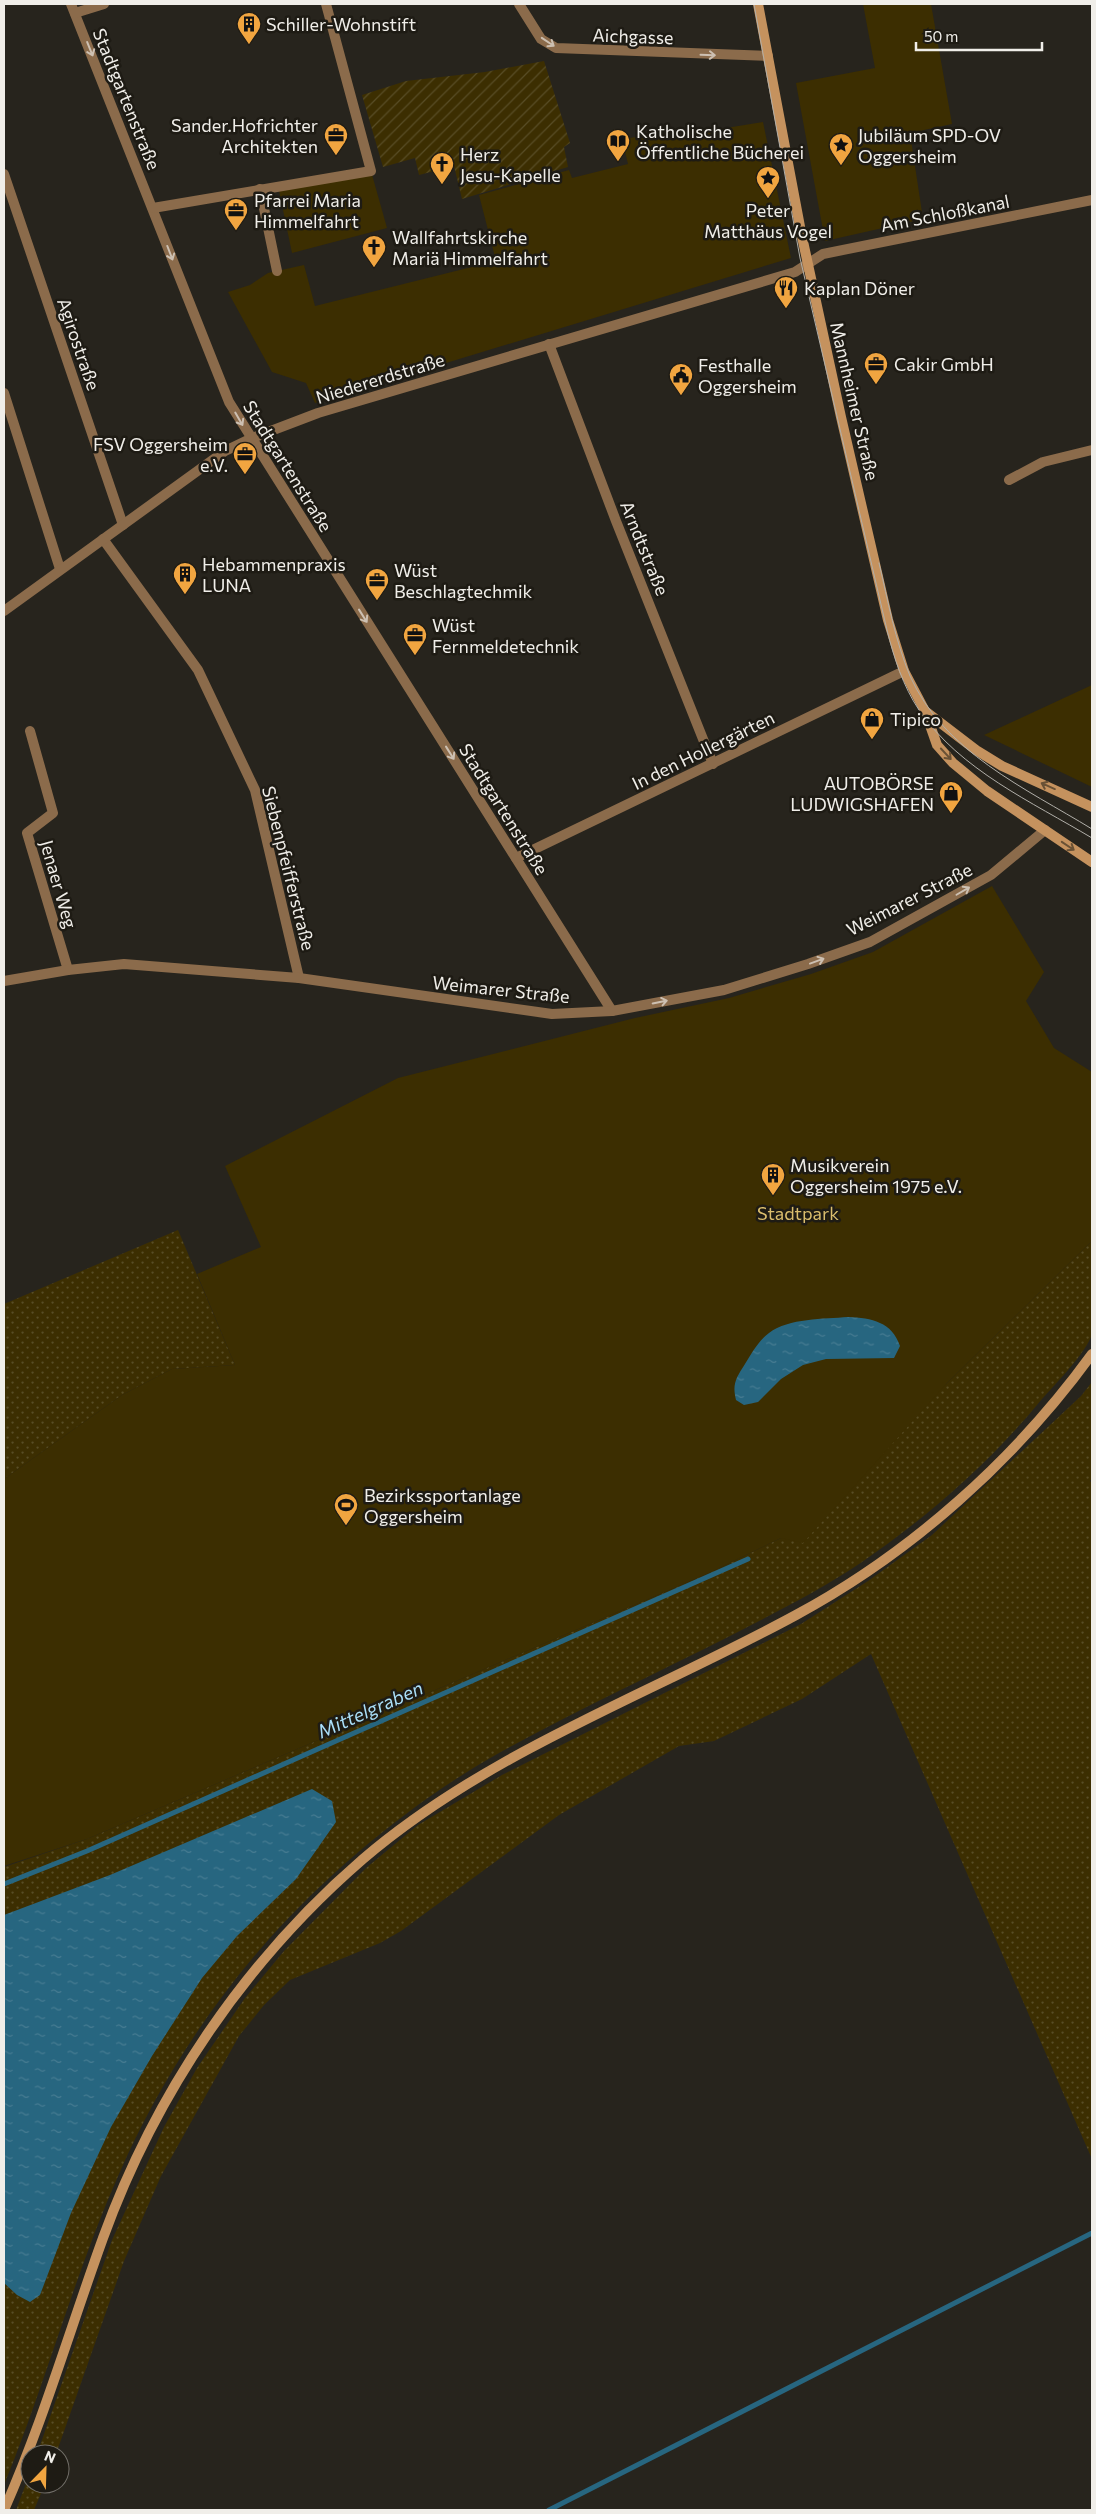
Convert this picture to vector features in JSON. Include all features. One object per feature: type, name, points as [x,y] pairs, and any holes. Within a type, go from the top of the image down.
[{"type":"main road","name":"Mannheimer Straße","points":[[758,4],[808,264],[896,651],[904,671],[925,711],[937,745],[953,763],[987,791],[1092,862]]},
{"type":"main road","name":"Mannheimer Straße","points":[[925,711],[976,750],[1002,766],[1092,807]]},
{"type":"main road","points":[[4,2510],[38,2426],[104,2236],[127,2179],[179,2077],[239,1988],[278,1944],[361,1860],[414,1818],[503,1763],[798,1614],[868,1571],[925,1528],[1014,1449],[1092,1354]]},
{"type":"street","points":[[73,9],[104,4]]},
{"type":"street","points":[[153,208],[371,171],[326,4]]},
{"type":"street","name":"Aichgasse","points":[[520,4],[541,39],[556,48],[768,56]]},
{"type":"street","name":"Stadtgartenstraße","points":[[73,9],[229,402],[250,439],[612,1011]]},
{"type":"street","name":"Agirostraße","points":[[4,174],[123,525]]},
{"type":"street","points":[[260,189],[277,271]]},
{"type":"street","name":"Am Schloßkanal","points":[[808,264],[823,254],[1092,200]]},
{"type":"street","name":"Niedererdstraße","points":[[4,611],[226,451],[250,439],[318,413],[795,272],[808,264]]},
{"type":"street","name":"Arndtstraße","points":[[549,344],[616,521],[713,764]]},
{"type":"street","points":[[4,393],[60,569]]},
{"type":"street","points":[[1009,480],[1043,462],[1092,450]]},
{"type":"street","name":"Siebenpfeifferstraße","points":[[104,539],[198,670],[255,790],[299,978]]},
{"type":"street","name":"In den Hollergärten","points":[[516,858],[904,671]]},
{"type":"street","name":"Jenaer Weg","points":[[30,731],[53,813],[27,833],[68,970]]},
{"type":"street","name":"Weimarer Straße","points":[[4,981],[68,970],[124,964],[299,978],[552,1014],[612,1011],[724,990],[808,964],[870,942],[991,875],[1045,830]]},
{"type":"green space","points":[[863,4],[931,4],[952,124],[910,133],[923,219],[825,241],[796,83],[875,68]]},
{"type":"green space","points":[[544,61],[570,143],[564,147],[568,167],[462,199],[454,166],[419,175],[415,158],[383,167],[362,95],[406,81],[485,72]]},
{"type":"green space","points":[[763,122],[791,258],[315,403],[306,383],[272,372],[228,292],[250,285],[268,273],[304,265],[315,306],[496,261],[479,195],[569,170],[572,178],[628,164],[622,139],[651,135],[652,140]]},
{"type":"green space","points":[[371,171],[387,228],[292,253],[278,186]]},
{"type":"green space","points":[[1092,685],[1092,787],[984,735]]},
{"type":"green space","name":"Stadtpark","points":[[992,886],[1044,972],[1026,1001],[1054,1048],[1092,1072],[1092,1241],[947,1383],[803,1543],[781,1538],[709,1573],[87,1839],[4,1866],[4,1479],[122,1395],[172,1369],[235,1365],[197,1274],[261,1247],[225,1166],[398,1078],[635,1018],[729,998],[811,974],[873,952]]},
{"type":"green space","points":[[178,1230],[235,1365],[172,1369],[122,1395],[4,1479],[4,1304]]},
{"type":"green space","points":[[1092,1241],[1093,1319],[1091,1337],[1087,1345],[1066,1372],[998,1449],[955,1490],[886,1545],[814,1591],[732,1635],[557,1722],[499,1753],[437,1792],[376,1837],[348,1861],[269,1939],[204,2022],[149,2111],[103,2212],[4,2485],[4,1867],[87,1839],[709,1573],[781,1538],[947,1383]]},
{"type":"green space","points":[[1092,1382],[1092,1478],[1090,1481],[1092,1483],[1092,2159],[871,1654],[802,1699],[714,1741],[679,1746],[559,1815],[401,1931],[380,1943],[290,1980],[264,2005],[239,2036],[161,2176],[124,2261],[60,2444],[41,2444],[112,2240],[164,2127],[197,2068],[245,1998],[284,1951],[366,1868],[418,1825],[502,1775],[801,1624],[868,1581],[932,1535],[1081,1396]]},
{"type":"green space","points":[[22,2494],[41,2494],[34,2510],[16,2510]]},
{"type":"water","points":[[848,1317],[873,1320],[892,1331],[900,1346],[894,1358],[826,1359],[803,1365],[781,1379],[758,1402],[744,1405],[736,1400],[734,1390],[737,1377],[756,1347],[769,1333],[786,1324]]},
{"type":"water","points":[[312,1789],[332,1801],[336,1822],[296,1879],[237,1936],[202,1978],[152,2056],[111,2127],[71,2213],[40,2295],[30,2302],[17,2295],[4,2283],[4,1915],[110,1875]]},
{"type":"waterway","name":"Mittelgraben","points":[[4,1884],[87,1851],[748,1559]]},
{"type":"waterway","points":[[549,2510],[1092,2233]]},
{"type":"tram line","points":[[754,4],[800,258],[887,630],[908,691],[919,710],[936,731],[976,767],[1022,798],[1092,838]]},
{"type":"tram line","points":[[879,563],[896,634],[910,676],[925,703],[943,726],[989,766],[1092,829]]},
{"type":"place","name":"Schiller-Wohnstift","points":[[249,45]]},
{"type":"place","name":"Sander.Hofrichter Architekten","points":[[336,156]]},
{"type":"place","name":"Katholische Öffentliche Bücherei","points":[[618,162]]},
{"type":"place","name":"Jubiläum SPD-OV Oggersheim","points":[[841,166]]},
{"type":"place","name":"Herz Jesu-Kapelle","points":[[442,185]]},
{"type":"place","name":"Peter Matthäus Vogel","points":[[768,199]]},
{"type":"place","name":"Pfarrei Maria Himmelfahrt","points":[[236,231]]},
{"type":"place","name":"Wallfahrtskirche Mariä Himmelfahrt","points":[[374,268]]},
{"type":"place","name":"Kaplan Döner","points":[[786,309]]},
{"type":"place","name":"Cakir GmbH","points":[[876,385]]},
{"type":"place","name":"Festhalle Oggersheim","points":[[681,396]]},
{"type":"place","name":"FSV Oggersheim e.V.","points":[[245,475]]},
{"type":"place","name":"Hebammenpraxis LUNA","points":[[185,595]]},
{"type":"place","name":"Wüst Beschlagtechmik","points":[[377,601]]},
{"type":"place","name":"Wüst Fernmeldetechnik","points":[[415,656]]},
{"type":"place","name":"Tipico","points":[[872,740]]},
{"type":"place","name":"AUTOBÖRSE LUDWIGSHAFEN","points":[[951,814]]},
{"type":"place","name":"Musikverein Oggersheim 1975 e.V.","points":[[773,1196]]},
{"type":"place","name":"Bezirkssportanlage Oggersheim","points":[[346,1526]]}]
